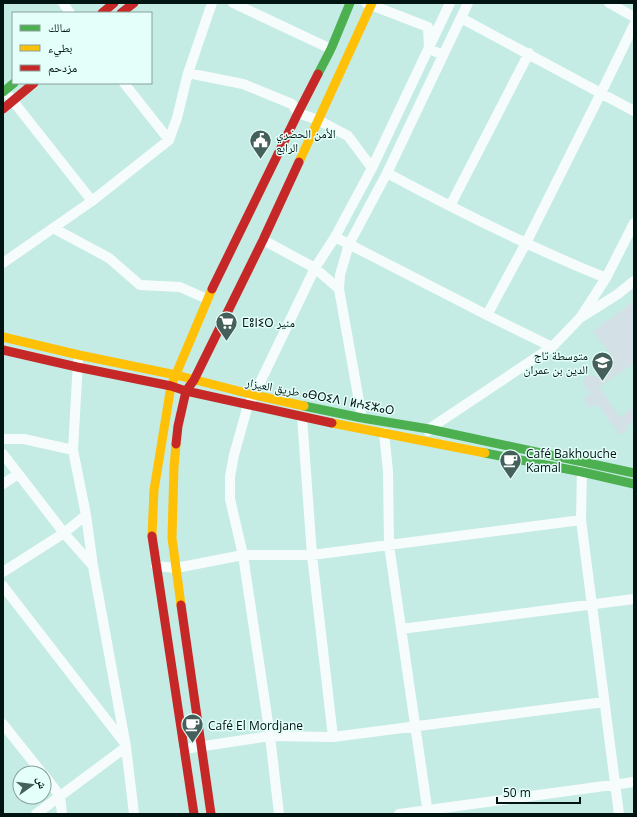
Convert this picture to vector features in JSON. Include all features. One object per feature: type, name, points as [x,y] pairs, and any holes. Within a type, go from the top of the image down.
[{"type":"main road","points":[[103,12],[114,3]]},
{"type":"main road","points":[[122,12],[134,3]]},
{"type":"main road","points":[[194,814],[152,535],[154,490],[171,386],[207,300],[298,113],[332,49],[350,3]]},
{"type":"main road","points":[[211,814],[172,538],[174,467],[178,426],[186,391],[194,380],[263,240],[370,4]]},
{"type":"main road","points":[[4,90],[13,84]]},
{"type":"main road","points":[[3,108],[33,84]]},
{"type":"main road","name":"طريق العيزار ⴰⴱⵔⵉⴷ ⵏ ⵍⵄⵉⵣⴰⵔ","points":[[3,337],[79,355],[176,375],[254,395],[362,418],[429,429],[634,473]]},
{"type":"main road","name":"طريق العيزار ⴰⴱⵔⵉⴷ ⵏ ⵍⵄⵉⵣⴰⵔ","points":[[3,350],[171,386],[186,391],[302,417],[582,472],[634,484]]},
{"type":"street","points":[[63,3],[69,12]]},
{"type":"street","points":[[3,263],[92,201],[169,140],[177,118],[188,72],[212,3]]},
{"type":"street","points":[[233,3],[332,49]]},
{"type":"street","points":[[279,814],[270,736],[243,555],[230,499],[230,477],[234,455],[248,405],[315,268],[335,237],[372,168],[450,3]]},
{"type":"street","points":[[362,418],[339,289],[340,275],[349,244],[387,173],[468,3]]},
{"type":"street","points":[[609,3],[634,17]]},
{"type":"street","points":[[370,4],[428,27],[429,49]]},
{"type":"street","points":[[461,18],[529,53],[634,111]]},
{"type":"street","points":[[487,315],[526,243],[634,25]]},
{"type":"street","points":[[429,49],[443,55]]},
{"type":"street","points":[[450,206],[529,53]]},
{"type":"street","points":[[188,72],[243,84],[292,104],[298,113],[318,120],[348,136],[372,168]]},
{"type":"street","points":[[125,84],[169,140]]},
{"type":"street","points":[[4,90],[92,201]]},
{"type":"street","points":[[387,173],[526,243],[606,278]]},
{"type":"street","points":[[423,440],[429,429],[552,347],[580,318],[606,278],[634,223]]},
{"type":"street","points":[[54,228],[109,258],[140,286],[180,288],[207,300]]},
{"type":"street","points":[[335,237],[552,347]]},
{"type":"street","points":[[263,240],[315,268],[339,289]]},
{"type":"street","points":[[580,318],[618,294],[634,281]]},
{"type":"street","points":[[79,355],[77,367],[73,450],[86,515],[93,566],[125,745],[134,814]]},
{"type":"street","points":[[302,417],[312,555],[333,737]]},
{"type":"street","points":[[384,433],[388,470],[389,545],[428,812]]},
{"type":"street","points":[[3,439],[24,439],[73,450]]},
{"type":"street","points":[[3,454],[64,533],[93,566]]},
{"type":"street","points":[[582,461],[582,520],[618,814]]},
{"type":"street","points":[[3,484],[18,474]]},
{"type":"street","points":[[3,572],[64,533],[86,515]]},
{"type":"street","points":[[156,566],[176,568],[243,555],[312,555],[582,520]]},
{"type":"street","points":[[3,586],[97,706],[125,745]]},
{"type":"street","points":[[402,629],[634,599]]},
{"type":"street","points":[[184,749],[270,736],[333,737],[604,702]]},
{"type":"street","points":[[3,724],[36,765]]},
{"type":"street","points":[[36,814],[125,745]]},
{"type":"street","points":[[398,814],[428,812],[634,782]]},
{"type":"street","points":[[52,786],[60,796],[62,814]]},
{"type":"building","points":[[634,301],[634,363],[599,387],[620,417],[634,407],[634,421],[626,426],[628,429],[620,435],[597,404],[590,408],[583,399],[591,393],[584,385],[583,381],[585,377],[590,375],[599,377],[613,366],[605,355],[609,352],[593,331]]},
{"type":"traffic: fast","points":[[318,74],[331,49],[350,3]]},
{"type":"traffic: fast","points":[[3,92],[13,84]]},
{"type":"traffic: fast","points":[[304,406],[362,418],[429,429],[634,473]]},
{"type":"traffic: fast","points":[[485,453],[634,484]]},
{"type":"traffic: slow","points":[[299,162],[372,3]]},
{"type":"traffic: slow","points":[[152,536],[154,490],[171,386],[212,289]]},
{"type":"traffic: slow","points":[[3,337],[79,355],[176,375],[304,406]]},
{"type":"traffic: slow","points":[[332,423],[485,453]]},
{"type":"traffic: slow","points":[[176,444],[172,538],[181,605]]},
{"type":"traffic: jam","points":[[103,12],[114,3]]},
{"type":"traffic: jam","points":[[122,12],[134,3]]},
{"type":"traffic: jam","points":[[212,289],[318,74]]},
{"type":"traffic: jam","points":[[3,109],[33,84]]},
{"type":"traffic: jam","points":[[176,444],[178,426],[186,391],[194,380],[263,240],[299,162]]},
{"type":"traffic: jam","points":[[3,350],[171,386],[186,391],[332,423]]},
{"type":"traffic: jam","points":[[152,536],[194,814]]},
{"type":"traffic: jam","points":[[181,605],[211,814]]},
{"type":"place","name":"الأمن الحضري الرابع","points":[[260,160]]},
{"type":"place","name":"ⵎⵓⵏⵉⵔ منير","points":[[226,342]]},
{"type":"place","name":"متوسطة تاج الدين بن عمران","points":[[603,382]]},
{"type":"place","name":"Café Bakhouche Kamal","points":[[511,480]]},
{"type":"place","name":"Café El Mordjane","points":[[193,744]]}]
